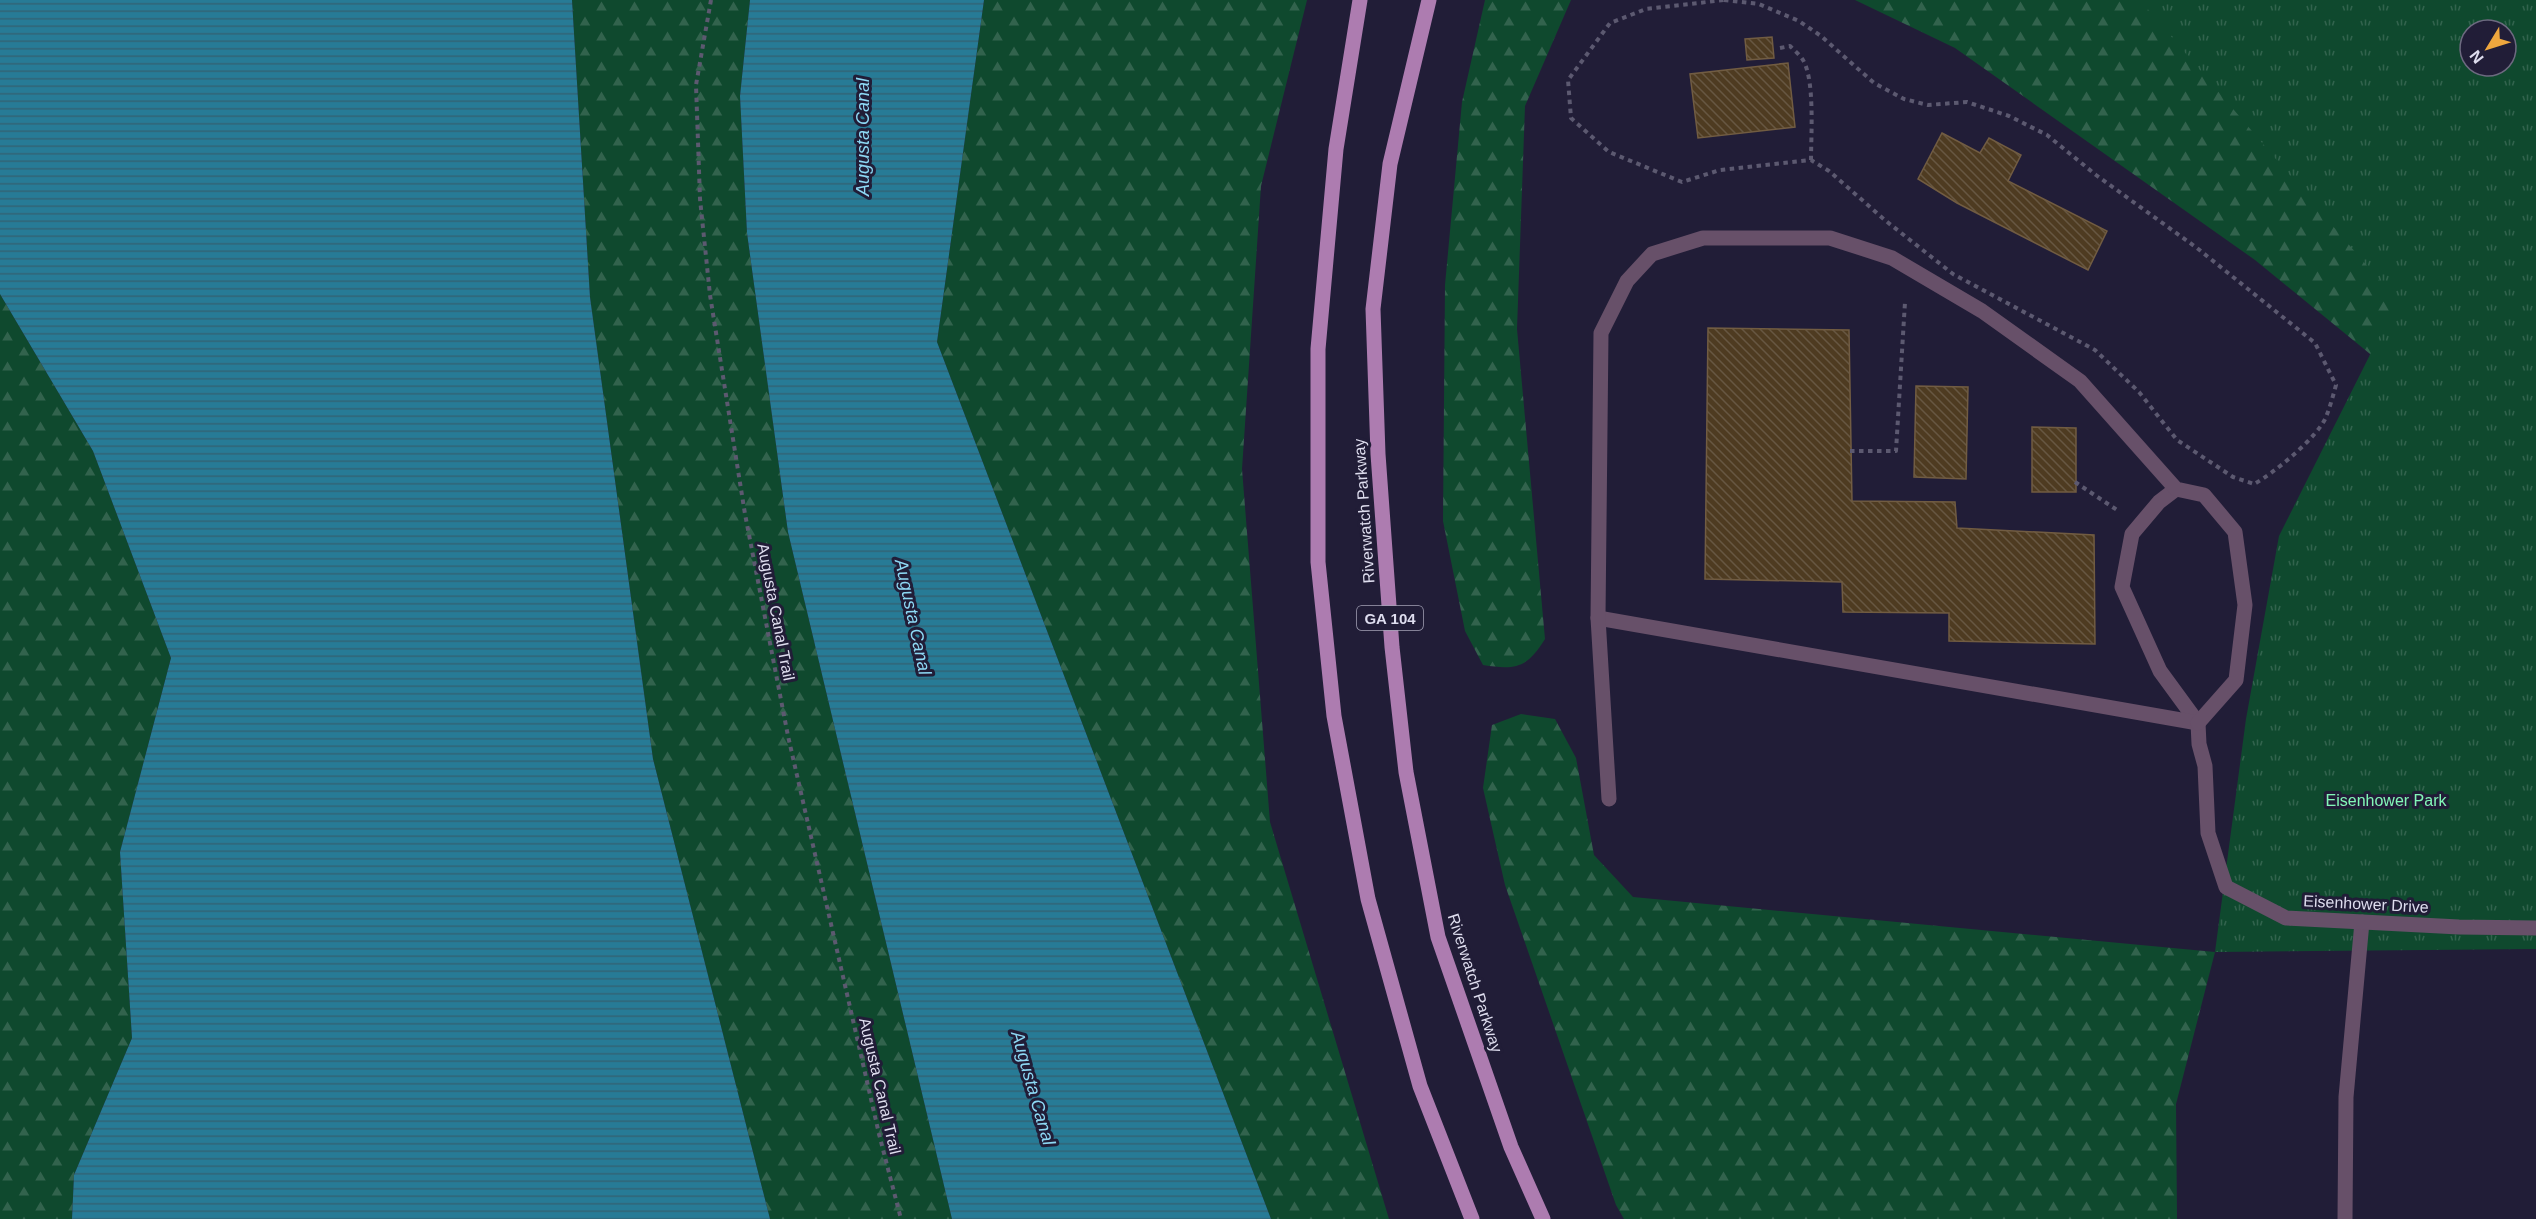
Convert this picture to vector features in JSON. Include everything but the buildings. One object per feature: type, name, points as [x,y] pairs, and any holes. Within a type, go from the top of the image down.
[{"type":"main road","points":[[1360,0],[1336,149],[1318,349],[1318,562],[1334,716],[1368,899],[1420,1086],[1472,1219]]},
{"type":"main road","name":"Riverwatch Parkway","points":[[1429,0],[1390,164],[1373,309],[1378,454],[1392,647],[1406,772],[1438,937],[1512,1147],[1543,1219]]},
{"type":"street","points":[[1609,799],[1599,618],[1601,333],[1627,280],[1652,254],[1703,238],[1830,237],[1892,258],[1982,311],[2080,381],[2176,489],[2204,495],[2235,532],[2245,605],[2236,680],[2198,723]]},
{"type":"street","points":[[2176,489],[2159,502],[2132,534],[2122,587],[2160,671],[2198,723]]},
{"type":"street","points":[[1599,618],[2198,723]]},
{"type":"street","name":"Eisenhower Drive","points":[[2198,723],[2199,744],[2205,766],[2208,833],[2226,887],[2286,918],[2459,927],[2536,928]]},
{"type":"street","points":[[2345,1219],[2346,1097],[2362,922]]},
{"type":"path","name":"Augusta Canal Trail","points":[[711,0],[696,85],[700,200],[710,295],[745,514],[788,736],[879,1134],[901,1219]]},
{"type":"path","points":[[1725,0],[1759,4],[1799,21],[1821,36],[1874,83],[1904,99],[1928,105],[1967,102],[2008,116],[2047,135],[2096,175],[2197,248],[2315,343],[2336,385],[2325,420],[2289,461],[2267,477],[2254,484],[2233,477],[2177,440],[2139,392],[2095,350],[1953,274],[1886,221],[1829,171],[1811,160],[1720,170],[1682,182],[1609,152],[1578,125],[1571,118],[1568,80],[1610,23],[1646,9],[1725,0]]},
{"type":"path","points":[[1780,48],[1790,46],[1803,60],[1808,73],[1811,103],[1811,160]]},
{"type":"path","points":[[1850,451],[1896,451],[1905,302]]},
{"type":"path","points":[[2075,482],[2118,511]]},
{"type":"green space","points":[[572,0],[750,0],[740,96],[747,233],[788,532],[952,1219],[770,1219],[653,759],[590,297]]},
{"type":"green space","points":[[984,0],[1307,0],[1261,186],[1242,469],[1270,822],[1389,1219],[1271,1219],[937,342]]},
{"type":"green space","points":[[1485,0],[1571,0],[1525,106],[1517,329],[1545,639],[1532,656],[1520,665],[1512,667],[1483,665],[1465,631],[1443,521],[1445,285],[1462,102]]},
{"type":"green space","points":[[1855,0],[2146,0],[2536,166],[2375,358],[2255,260],[1955,48]]},
{"type":"green space","name":"Eisenhower Park","points":[[2140,0],[2536,0],[2536,949],[2215,952],[2246,719],[2279,536],[2397,301]]},
{"type":"green space","points":[[0,294],[93,451],[171,658],[120,852],[132,1038],[74,1175],[72,1219],[0,1219]]},
{"type":"green space","points":[[1521,714],[1555,719],[1576,758],[1594,855],[1633,897],[2215,952],[2176,1104],[2177,1219],[1624,1219],[1616,1205],[1505,885],[1483,788],[1492,725]]},
{"type":"water","points":[[0,0],[572,0],[590,297],[653,759],[770,1219],[72,1219],[74,1175],[132,1038],[120,852],[171,658],[93,451],[0,294]]},
{"type":"water","name":"Augusta Canal","points":[[750,0],[984,0],[937,342],[1271,1219],[952,1219],[788,532],[747,233],[740,96]]}]
